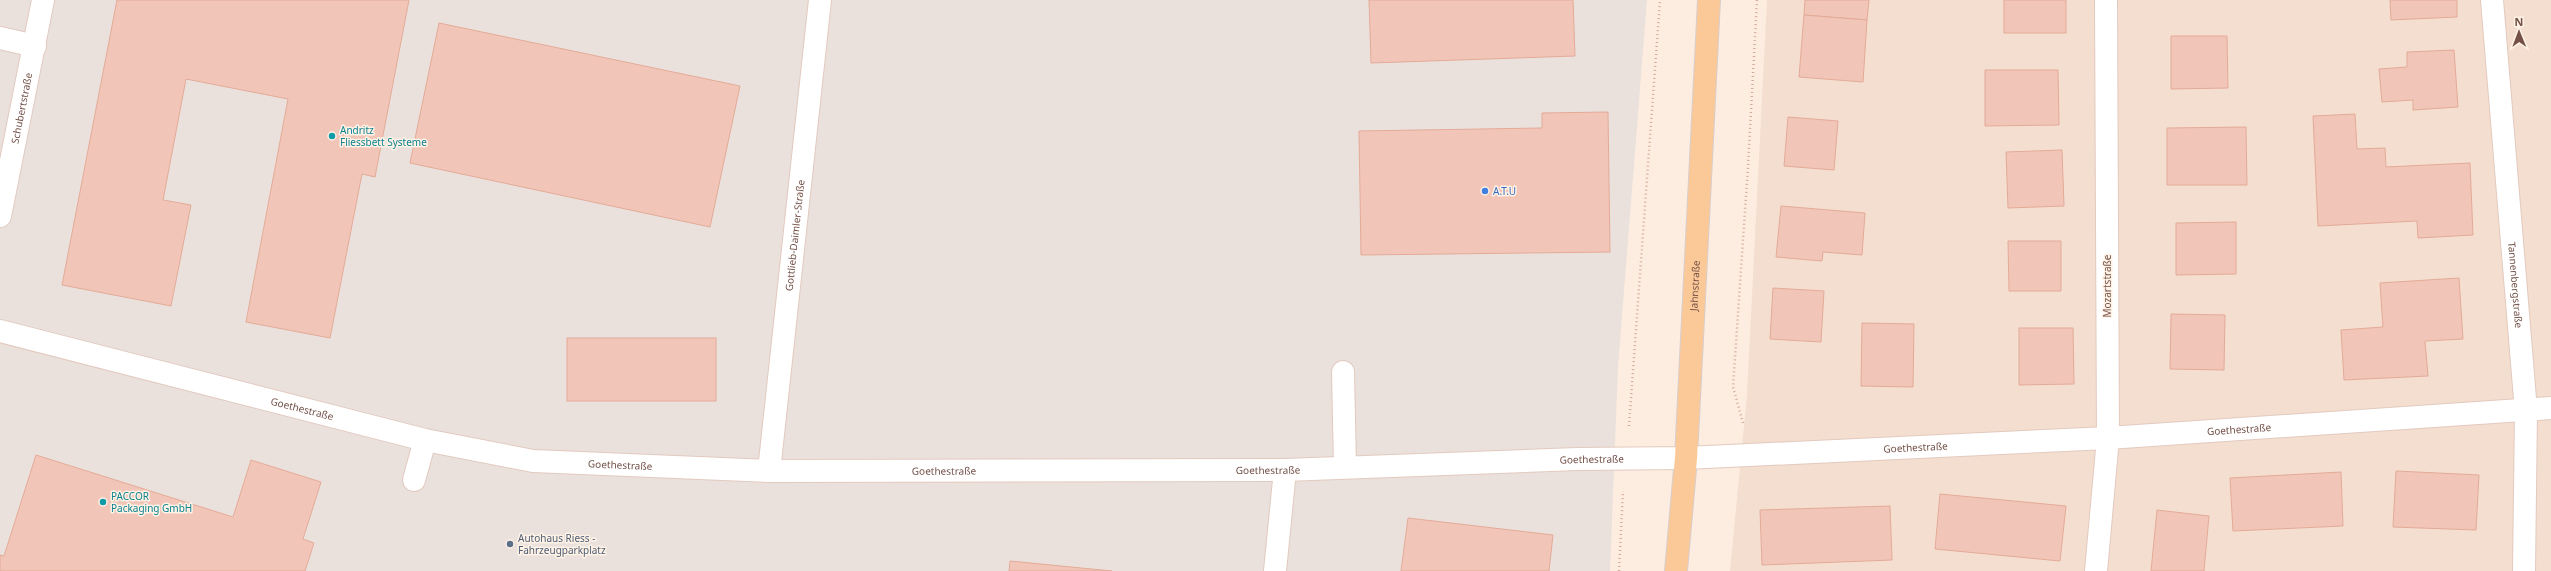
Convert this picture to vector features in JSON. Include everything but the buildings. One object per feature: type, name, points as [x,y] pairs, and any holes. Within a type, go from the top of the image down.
[{"type":"main road","name":"Jahnstraße","points":[[1676,571],[1686,458],[1709,0]]},
{"type":"street","name":"Schubertstraße","points":[[0,216],[43,0]]},
{"type":"street","name":"Gottlieb-Daimler-Straße","points":[[769,471],[820,0]]},
{"type":"street","name":"Mozartstraße","points":[[2096,571],[2108,438],[2106,0]]},
{"type":"street","name":"Tannenbergstraße","points":[[2492,0],[2526,411],[2524,571]]},
{"type":"street","points":[[0,38],[35,46]]},
{"type":"street","name":"Goethestraße","points":[[0,331],[425,440],[533,461],[769,471],[1285,470],[1626,457],[1686,458],[2108,438],[2526,411],[2551,408]]},
{"type":"street","points":[[1343,372],[1345,467]]},
{"type":"street","points":[[414,480],[425,440]]},
{"type":"street","points":[[1275,571],[1285,470]]},
{"type":"path","points":[[1618,571],[1660,0]]},
{"type":"path","points":[[1752,454],[1733,387],[1748,167],[1757,0]]},
{"type":"shaded area","points":[[0,0],[1647,0],[1618,367],[1610,571],[0,571]]},
{"type":"shaded area","points":[[1767,0],[2551,0],[2551,571],[1730,571],[1747,395]]},
{"type":"place","name":"Andritz Fliessbett Systeme","points":[[332,136]]},
{"type":"place","name":"A.T.U","points":[[1485,191]]},
{"type":"place","name":"PACCOR Packaging GmbH","points":[[103,502]]},
{"type":"place","name":"Autohaus Riess - Fahrzeugparkplatz","points":[[510,544]]}]
